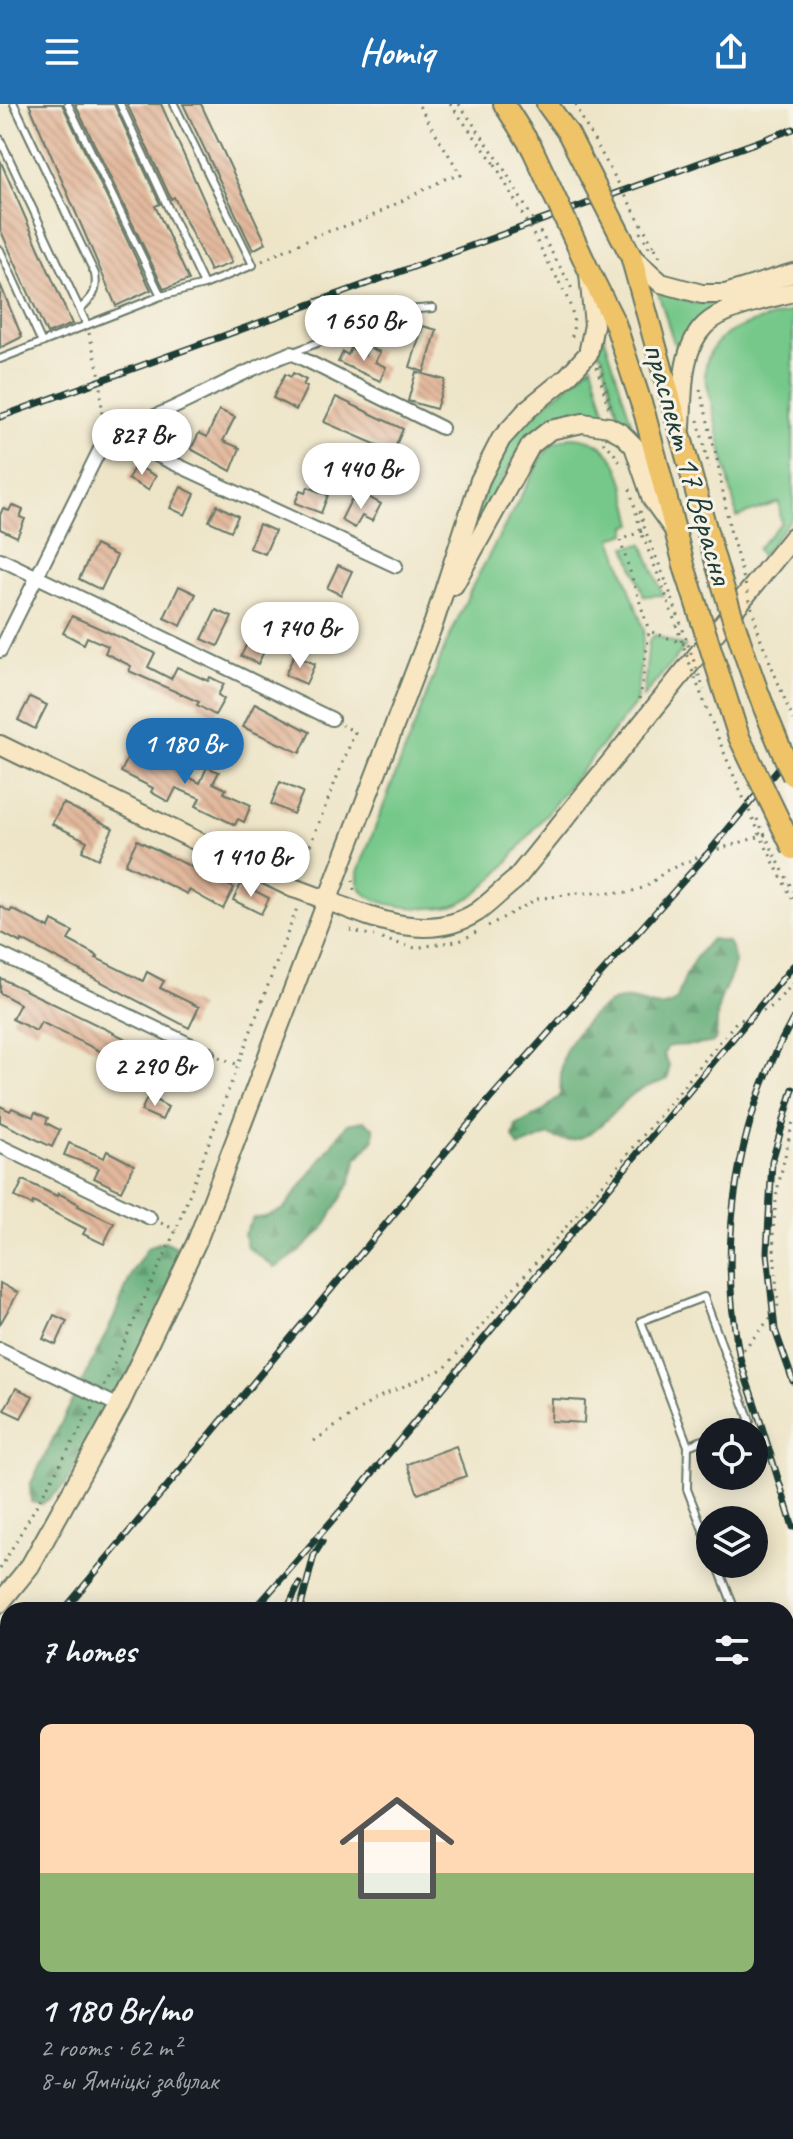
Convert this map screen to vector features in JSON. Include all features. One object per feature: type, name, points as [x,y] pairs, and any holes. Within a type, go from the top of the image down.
[{"type":"main road","name":"праспект 17 Верасня","points":[[504,104],[532,148],[615,323],[645,415],[672,528],[739,737],[793,849]]},
{"type":"main road","points":[[518,126],[539,104]]},
{"type":"main road","name":"праспект 17 Верасня","points":[[547,104],[576,129],[631,256],[689,424],[711,546],[742,649],[767,720],[793,776]]},
{"type":"main road","points":[[631,256],[661,283],[702,294],[725,294],[793,273]]},
{"type":"main road","points":[[1,1602],[30,1566],[119,1406],[197,1241],[434,622],[480,480],[501,439],[529,408],[567,377],[588,354],[594,325],[589,271]]},
{"type":"main road","points":[[689,424],[686,365],[693,343],[706,324],[730,311],[793,292]]},
{"type":"main road","points":[[434,622],[531,445],[550,430],[583,423],[609,427],[622,434],[634,446],[652,499],[672,528]]},
{"type":"main road","points":[[0,745],[390,925],[436,927],[475,913],[515,880],[793,537]]},
{"type":"street","points":[[0,651],[108,433],[135,425],[258,365],[291,353],[442,428]]},
{"type":"street","points":[[108,433],[396,566]]},
{"type":"street","points":[[0,559],[332,719]]},
{"type":"street","points":[[0,954],[208,1053]]},
{"type":"street","points":[[0,1146],[150,1218]]},
{"type":"street","points":[[0,1349],[119,1406]]},
{"type":"lane","points":[[14,104],[95,274],[95,295],[80,309]]},
{"type":"lane","points":[[68,104],[161,296]]},
{"type":"lane","points":[[120,104],[204,285]]},
{"type":"lane","points":[[0,359],[161,296],[204,285],[253,265],[174,104]]},
{"type":"lane","points":[[0,139],[87,325]]},
{"type":"lane","points":[[0,250],[42,343]]},
{"type":"lane","points":[[291,353],[403,310],[433,308]]},
{"type":"lane","points":[[696,1512],[687,1489],[688,1446],[641,1321],[704,1297],[749,1418]]},
{"type":"lane","points":[[688,1446],[696,1443]]},
{"type":"lane","points":[[722,1578],[732,1602]]},
{"type":"path","points":[[253,265],[317,235],[364,220],[445,179],[461,175],[418,104]]},
{"type":"path","points":[[450,104],[495,164],[559,282],[570,304],[576,325],[571,339],[577,345]]},
{"type":"path","points":[[459,104],[500,162],[567,279]]},
{"type":"path","points":[[576,104],[576,129],[655,248]]},
{"type":"path","points":[[87,325],[101,380],[102,420],[108,433]]},
{"type":"path","points":[[595,360],[599,364],[613,415],[610,418]]},
{"type":"path","points":[[700,388],[730,530],[760,637],[793,720]]},
{"type":"path","points":[[689,424],[711,477]]},
{"type":"path","points":[[605,438],[602,444],[612,450],[625,472]]},
{"type":"path","points":[[628,481],[663,587]]},
{"type":"path","points":[[639,710],[649,631],[620,540],[643,531]]},
{"type":"path","points":[[737,588],[746,577]]},
{"type":"path","points":[[649,631],[690,646],[682,656]]},
{"type":"path","points":[[296,882],[355,732]]},
{"type":"path","points":[[350,930],[415,948],[462,940],[537,899],[578,893],[626,893],[646,887],[666,871],[709,852],[771,833]]},
{"type":"path","points":[[353,878],[354,889],[361,897]]},
{"type":"path","points":[[150,1218],[176,1230],[297,913]]},
{"type":"path","points":[[314,1441],[377,1398],[445,1368],[615,1170],[736,1022],[770,1008],[793,984]]},
{"type":"path","points":[[208,1053],[239,1065]]},
{"type":"path","points":[[728,1363],[778,1309],[774,1219],[793,1121]]},
{"type":"green space","points":[[657,289],[693,303],[723,302],[724,307],[679,359]]},
{"type":"green space","points":[[793,311],[793,516],[761,556],[757,549],[781,523],[779,502],[737,517],[705,375],[714,346],[724,337],[749,324]]},
{"type":"green space","points":[[603,332],[634,438],[618,424],[619,417],[602,355],[598,352]]},
{"type":"green space","points":[[592,364],[605,419],[568,414],[540,427],[519,452],[467,544],[488,482],[512,439],[538,409]]},
{"type":"green space","points":[[570,437],[587,439],[610,454],[627,494],[634,524],[627,526],[627,533],[612,538],[644,630],[636,703],[502,869],[476,893],[458,904],[436,908],[407,907],[380,901],[362,890],[358,872],[445,647],[473,585],[542,457],[552,444]]},
{"type":"green space","points":[[643,544],[663,595],[644,596],[626,547]]},
{"type":"green space","points":[[655,635],[685,647],[643,697],[649,641]]},
{"type":"green space","points":[[711,939],[728,942],[734,960],[731,976],[720,1000],[715,1041],[667,1047],[664,1055],[669,1065],[668,1079],[633,1094],[585,1136],[562,1140],[549,1135],[519,1147],[513,1137],[516,1126],[543,1111],[560,1096],[563,1058],[589,1018],[620,1000],[659,1007],[677,1000],[690,967]]},
{"type":"green space","points":[[364,1121],[374,1128],[374,1139],[357,1159],[350,1183],[323,1229],[298,1253],[275,1268],[247,1247],[244,1234],[253,1218],[284,1209],[347,1124]]},
{"type":"green space","points":[[164,1241],[183,1250],[184,1267],[174,1294],[65,1485],[42,1504],[31,1502],[30,1485],[113,1320],[133,1270],[148,1247]]},
{"type":"building","points":[[29,104],[62,104],[151,290],[116,306]]},
{"type":"building","points":[[75,104],[114,104],[160,204],[155,206],[189,280],[164,289]]},
{"type":"building","points":[[127,104],[161,104],[232,263],[210,271],[174,197],[171,199]]},
{"type":"building","points":[[183,104],[201,104],[266,243],[253,250]]},
{"type":"building","points":[[0,160],[72,324],[47,334],[0,229]]},
{"type":"building","points":[[0,284],[22,337],[0,348]]},
{"type":"building","points":[[423,326],[437,330],[424,372],[410,367]]},
{"type":"building","points":[[368,347],[380,352],[375,362],[386,367],[380,381],[338,362],[343,352],[348,355],[351,348],[365,355]]},
{"type":"building","points":[[416,372],[445,380],[436,409],[408,401]]},
{"type":"building","points":[[293,373],[306,380],[303,385],[307,387],[296,410],[273,398],[285,374],[291,377]]},
{"type":"building","points":[[336,397],[403,429],[393,452],[324,422]]},
{"type":"building","points":[[219,410],[235,417],[223,441],[240,448],[231,471],[191,449],[199,433],[207,437]]},
{"type":"building","points":[[156,425],[177,434],[172,447],[147,436],[150,428]]},
{"type":"building","points":[[135,465],[156,476],[148,490],[128,479]]},
{"type":"building","points":[[181,487],[195,494],[185,515],[170,508]]},
{"type":"building","points":[[308,487],[328,495],[321,513],[295,503],[300,491],[305,493]]},
{"type":"building","points":[[363,494],[381,504],[372,521],[362,516],[355,528],[341,520],[351,500],[358,504]]},
{"type":"building","points":[[12,505],[23,510],[20,517],[25,519],[17,537],[0,529],[3,508],[9,511]]},
{"type":"building","points":[[217,505],[238,516],[231,531],[209,521]]},
{"type":"building","points":[[259,524],[275,531],[265,554],[249,548]]},
{"type":"building","points":[[95,545],[117,556],[101,590],[79,579]]},
{"type":"building","points":[[338,565],[352,571],[341,595],[327,588]]},
{"type":"building","points":[[179,586],[196,594],[181,626],[164,618]]},
{"type":"building","points":[[216,610],[232,617],[218,646],[202,639]]},
{"type":"building","points":[[72,616],[155,653],[148,667],[171,679],[177,667],[208,681],[210,677],[224,684],[218,695],[224,699],[215,715],[197,705],[199,702],[129,671],[131,666],[105,653],[108,646],[87,637],[84,644],[63,633]]},
{"type":"building","points":[[251,635],[268,643],[258,664],[241,656]]},
{"type":"building","points":[[294,655],[315,664],[306,684],[285,675]]},
{"type":"building","points":[[30,697],[47,705],[35,729],[18,720]]},
{"type":"building","points":[[255,703],[310,732],[300,753],[243,727]]},
{"type":"building","points":[[134,745],[152,754],[150,757],[200,783],[207,767],[219,772],[213,783],[226,789],[224,793],[251,805],[244,822],[238,819],[235,825],[196,806],[200,798],[176,788],[169,802],[151,792],[153,788],[121,772]]},
{"type":"building","points":[[280,782],[303,792],[293,814],[271,804]]},
{"type":"building","points":[[63,803],[113,828],[98,859],[82,851],[87,841],[52,824]]},
{"type":"building","points":[[137,840],[234,888],[223,909],[189,890],[187,894],[125,864]]},
{"type":"building","points":[[241,884],[269,898],[261,914],[233,900]]},
{"type":"building","points":[[0,906],[49,928],[52,921],[73,932],[68,940],[143,981],[147,972],[164,981],[160,988],[199,1007],[189,1028],[22,940],[21,943],[0,932]]},
{"type":"building","points":[[0,978],[149,1050],[138,1070],[41,1022],[36,1031],[12,1019],[20,1004],[0,993]]},
{"type":"building","points":[[148,1096],[168,1107],[162,1120],[141,1111]]},
{"type":"building","points":[[0,1106],[33,1117],[35,1112],[48,1118],[46,1123],[60,1130],[52,1147],[0,1122]]},
{"type":"building","points":[[69,1143],[104,1158],[107,1151],[134,1165],[121,1191],[94,1178],[99,1168],[64,1155]]},
{"type":"building","points":[[23,1180],[57,1196],[58,1193],[114,1223],[104,1244],[83,1234],[86,1229],[33,1202],[32,1205],[15,1197]]},
{"type":"building","points":[[0,1283],[18,1293],[0,1324]]},
{"type":"building","points":[[54,1315],[67,1321],[56,1345],[43,1339]]},
{"type":"building","points":[[16,1388],[33,1396],[21,1418],[4,1410]]},
{"type":"building","points":[[552,1399],[585,1401],[584,1423],[551,1421]]},
{"type":"building","points":[[456,1446],[466,1476],[418,1494],[407,1464]]},
{"type":"railway","points":[[0,417],[793,129]]},
{"type":"railway","points":[[71,1602],[489,1100],[709,852],[793,751]]},
{"type":"railway","points":[[261,1602],[350,1500],[793,966]]},
{"type":"railway","points":[[793,1019],[774,1057],[746,1139],[737,1182],[730,1268],[741,1360],[793,1527]]},
{"type":"railway","points":[[793,1089],[772,1161],[767,1252],[775,1330],[793,1381]]},
{"type":"railway","points":[[302,1602],[314,1555],[322,1542]]},
{"type":"railway","points":[[291,1602],[299,1584]]}]
